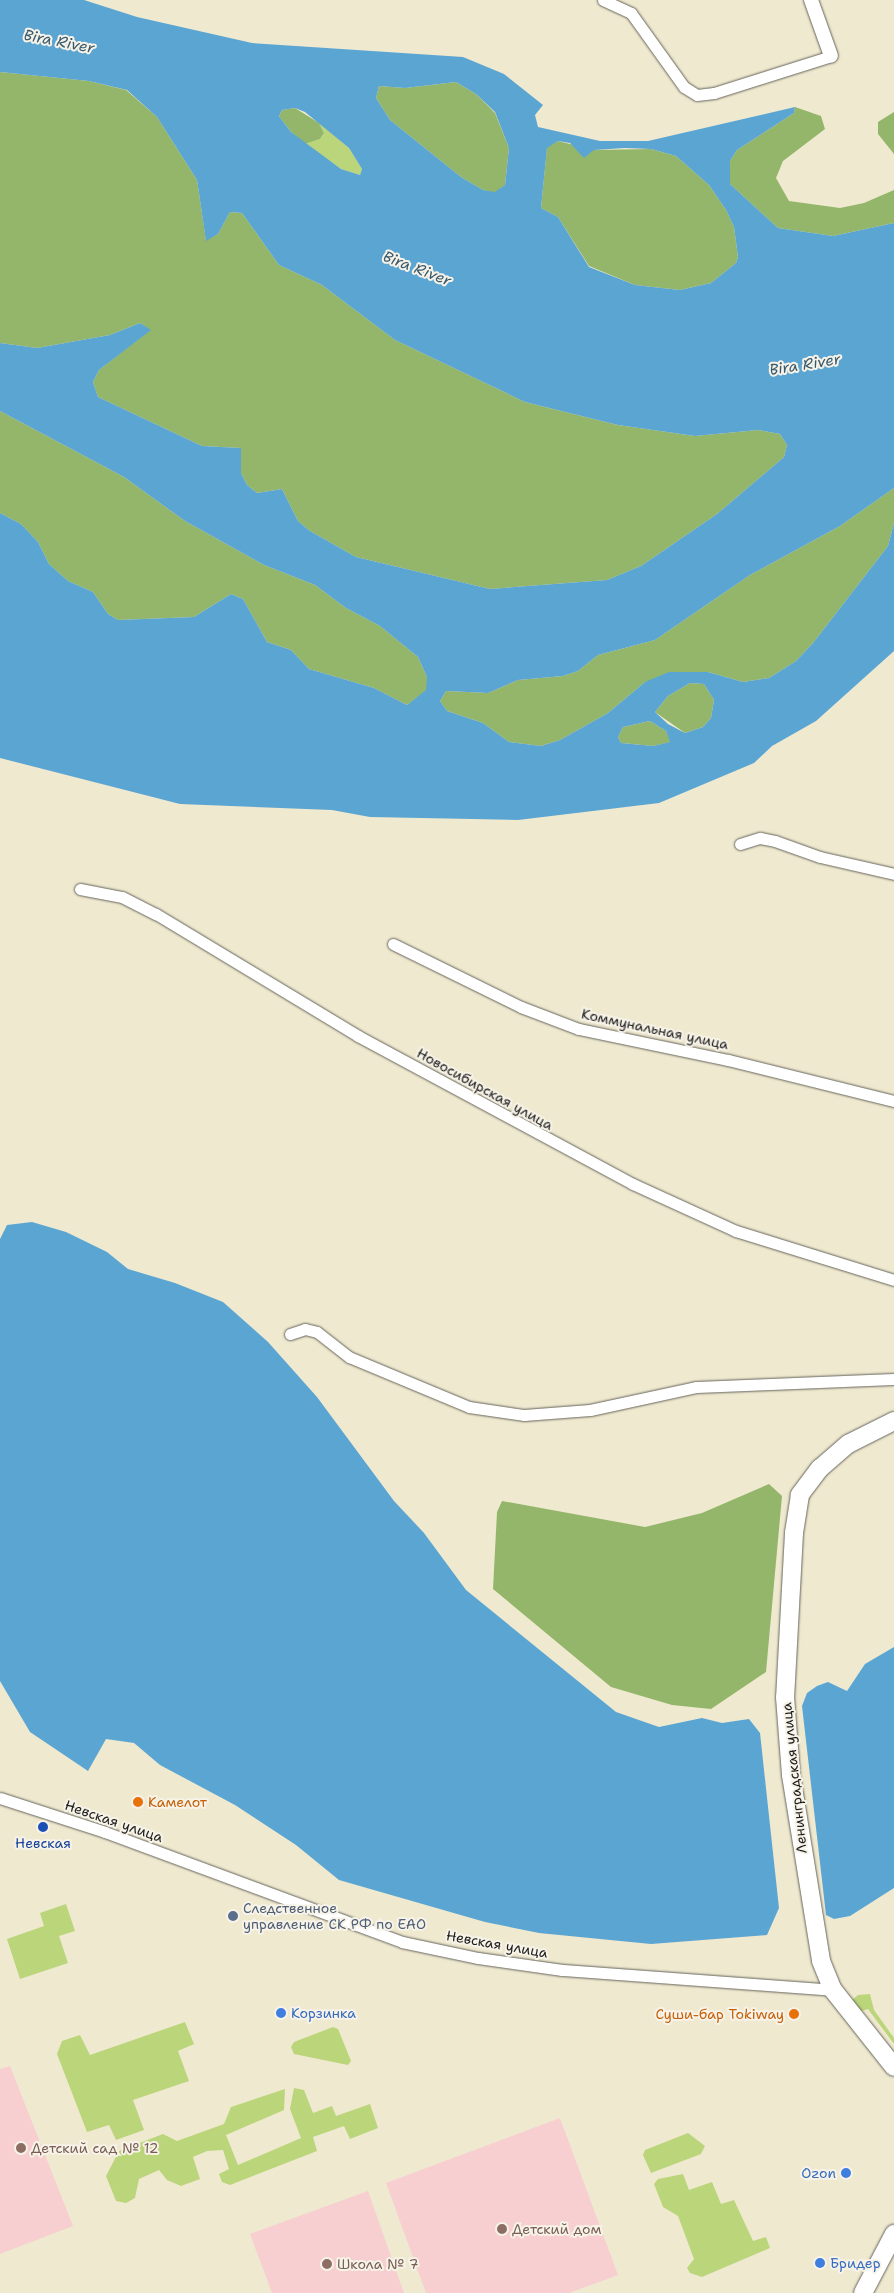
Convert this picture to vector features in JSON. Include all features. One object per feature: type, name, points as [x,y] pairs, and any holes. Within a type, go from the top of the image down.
[{"type":"main road","name":"Ленинградская улица","points":[[894,1421],[848,1444],[820,1468],[800,1495],[794,1534],[785,1697],[791,1775],[813,1927],[821,1961],[833,1990],[894,2067]]},
{"type":"main road","points":[[863,2293],[894,2234]]},
{"type":"street","points":[[603,0],[631,13],[684,87],[697,95],[714,92],[831,56],[810,0]]},
{"type":"street","points":[[740,844],[760,838],[775,841],[820,857],[894,874]]},
{"type":"street","name":"Новосибирская улица","points":[[80,889],[122,897],[156,914],[358,1036],[633,1184],[736,1231],[894,1280]]},
{"type":"street","name":"Коммунальная улица","points":[[393,944],[521,1007],[579,1029],[728,1060],[894,1102]]},
{"type":"street","points":[[290,1334],[305,1329],[317,1332],[350,1357],[469,1407],[524,1414],[590,1410],[696,1387],[894,1379]]},
{"type":"street","name":"Невская улица","points":[[0,1798],[105,1832],[402,1942],[478,1958],[562,1970],[833,1990]]},
{"type":"shaded area","name":"Детский сад № 12","points":[[10,2066],[73,2226],[0,2254],[0,2069]]},
{"type":"shaded area","name":"Детский дом","points":[[560,2118],[618,2275],[569,2293],[426,2293],[386,2183]]},
{"type":"shaded area","name":"Школа № 7","points":[[368,2191],[404,2293],[272,2293],[250,2234]]},
{"type":"green space","points":[[0,72],[89,81],[126,90],[157,117],[197,180],[206,240],[218,234],[230,212],[242,213],[279,265],[322,285],[395,340],[525,402],[618,425],[695,436],[758,430],[780,434],[787,445],[784,457],[717,514],[641,566],[607,580],[490,589],[356,557],[310,531],[298,521],[282,489],[257,493],[247,485],[241,473],[241,448],[202,446],[98,397],[93,382],[99,370],[150,330],[140,323],[110,335],[37,348],[0,343]]},
{"type":"green space","points":[[456,82],[476,94],[495,113],[509,148],[505,185],[495,193],[483,190],[461,177],[390,120],[376,98],[379,86],[405,88]]},
{"type":"green space","points":[[795,107],[821,116],[825,129],[783,161],[776,178],[789,201],[840,208],[864,203],[894,190],[894,223],[833,236],[778,228],[730,184],[730,161],[737,150],[794,113]]},
{"type":"green space","points":[[295,108],[319,123],[324,133],[320,139],[305,144],[291,132],[279,116],[282,110]]},
{"type":"green space","points":[[894,112],[894,154],[878,134],[878,122]]},
{"type":"green space","points":[[319,123],[349,148],[362,169],[360,175],[341,169],[305,144],[320,139],[324,133]]},
{"type":"green space","points":[[558,141],[594,150],[651,149],[676,156],[709,185],[726,210],[734,227],[738,257],[736,263],[711,283],[680,290],[635,285],[589,266],[558,217],[541,208],[547,147]]},
{"type":"green space","points":[[0,411],[124,477],[185,521],[264,565],[315,585],[346,608],[380,626],[418,657],[427,677],[427,690],[407,705],[374,688],[309,669],[291,650],[267,642],[243,599],[231,594],[194,617],[118,620],[108,614],[93,592],[68,581],[49,564],[38,542],[21,524],[0,513]]},
{"type":"green space","points":[[894,488],[894,523],[888,546],[813,643],[796,661],[769,678],[743,682],[708,672],[645,682],[608,713],[560,740],[541,746],[509,742],[483,723],[447,711],[440,701],[446,691],[488,693],[518,680],[563,676],[578,671],[598,655],[655,640],[750,575],[840,526]]},
{"type":"green space","points":[[690,683],[704,684],[714,700],[711,718],[703,727],[685,733],[655,712],[668,696]]},
{"type":"green space","points":[[650,721],[666,731],[671,742],[653,746],[621,743],[618,737],[623,727]]},
{"type":"green space","points":[[769,1484],[782,1496],[766,1672],[711,1709],[672,1705],[611,1687],[493,1589],[497,1512],[502,1501],[645,1527],[702,1513]]},
{"type":"green space","points":[[66,1904],[75,1931],[59,1936],[68,1963],[20,1979],[7,1939],[44,1926],[40,1913]]},
{"type":"green space","points":[[870,1994],[874,2010],[894,2038],[894,2044],[868,2009],[858,2012],[852,2007],[852,2000],[858,1995]]},
{"type":"green space","points":[[185,2022],[194,2044],[178,2051],[189,2081],[133,2100],[144,2130],[116,2140],[109,2125],[87,2132],[57,2054],[62,2041],[80,2035],[90,2055]]},
{"type":"green space","points":[[333,2027],[338,2029],[351,2061],[348,2065],[294,2054],[291,2047],[294,2042]]},
{"type":"green space","points":[[294,2088],[304,2090],[313,2113],[332,2106],[336,2116],[370,2104],[378,2128],[350,2139],[344,2126],[313,2137],[317,2151],[230,2185],[222,2182],[219,2174],[229,2169],[223,2150],[207,2151],[193,2157],[200,2179],[181,2186],[167,2180],[159,2170],[139,2179],[135,2198],[126,2203],[116,2201],[106,2176],[119,2151],[163,2134],[177,2141],[224,2124],[231,2107],[285,2089],[284,2110],[226,2135],[238,2165],[301,2138],[290,2109]]},
{"type":"green space","points":[[688,2133],[705,2146],[701,2154],[651,2173],[643,2155],[645,2150]]},
{"type":"green space","points":[[683,2174],[689,2190],[712,2182],[721,2204],[734,2200],[753,2241],[766,2237],[770,2248],[702,2277],[690,2273],[687,2268],[694,2259],[678,2216],[663,2207],[654,2184],[658,2179]]},
{"type":"water","name":"Bira River","points":[[0,0],[84,0],[137,17],[252,43],[463,57],[504,74],[543,105],[535,115],[538,127],[600,141],[648,141],[795,107],[794,113],[737,150],[730,161],[730,184],[778,228],[833,236],[894,223],[894,488],[840,526],[750,575],[655,640],[598,655],[578,671],[563,676],[518,680],[488,693],[446,691],[440,701],[447,711],[483,723],[509,742],[541,746],[560,740],[608,713],[645,682],[669,672],[708,672],[743,682],[769,678],[796,661],[813,643],[888,546],[894,523],[894,651],[816,721],[772,746],[754,763],[659,803],[518,820],[370,817],[332,810],[180,804],[0,758],[0,513],[21,524],[38,542],[49,564],[68,581],[93,592],[108,614],[118,620],[194,617],[231,594],[243,599],[267,642],[291,650],[309,669],[374,688],[407,705],[426,690],[427,677],[418,657],[380,626],[346,608],[315,585],[264,565],[185,521],[124,477],[0,411],[0,343],[37,348],[110,335],[140,323],[151,330],[99,370],[93,382],[98,397],[202,446],[241,448],[241,473],[247,485],[257,493],[282,489],[298,521],[310,531],[356,557],[490,589],[607,580],[641,566],[717,514],[784,457],[787,445],[780,434],[758,430],[695,436],[618,425],[525,402],[395,340],[322,285],[279,265],[242,213],[230,212],[218,234],[206,241],[197,180],[157,117],[127,90],[89,81],[0,72]],"holes":[[[456,82],[476,94],[495,112],[509,148],[505,185],[495,192],[483,190],[461,177],[390,120],[376,98],[379,86],[405,88]],[[295,108],[305,112],[349,148],[362,169],[360,175],[341,169],[291,132],[279,116],[282,110]],[[558,141],[570,143],[584,158],[594,150],[625,148],[651,149],[676,156],[709,185],[726,210],[734,227],[738,257],[736,263],[711,283],[680,290],[635,285],[589,267],[558,217],[541,208],[547,148]],[[690,683],[704,684],[714,700],[711,718],[703,727],[685,733],[668,724],[655,712],[668,696]],[[650,721],[666,731],[670,742],[653,746],[621,743],[618,737],[623,727]]]},
{"type":"water","points":[[32,1222],[66,1232],[107,1252],[128,1269],[175,1283],[223,1302],[268,1342],[317,1397],[394,1501],[424,1533],[466,1590],[616,1712],[659,1727],[702,1718],[722,1723],[749,1719],[760,1733],[779,1908],[767,1935],[651,1944],[539,1933],[485,1922],[339,1880],[296,1845],[235,1805],[160,1765],[134,1743],[106,1739],[88,1771],[30,1732],[0,1681],[0,1239],[7,1225]]},
{"type":"water","points":[[894,1647],[894,1888],[850,1916],[834,1919],[826,1915],[802,1706],[807,1693],[817,1686],[828,1682],[847,1691],[865,1664]]},
{"type":"place","name":"Камелот","points":[[138,1802]]},
{"type":"place","name":"Невская","points":[[43,1827]]},
{"type":"place","name":"Следственное управление СК РФ по ЕАО","points":[[233,1916]]},
{"type":"place","name":"Корзинка","points":[[281,2013]]},
{"type":"place","name":"Суши-бар Tokiway","points":[[794,2014]]},
{"type":"place","name":"Детский сад № 12","points":[[21,2148]]},
{"type":"place","name":"Ozon","points":[[846,2173]]},
{"type":"place","name":"Детский дом","points":[[502,2229]]},
{"type":"place","name":"Бридер","points":[[820,2263]]},
{"type":"place","name":"Школа № 7","points":[[327,2264]]}]
